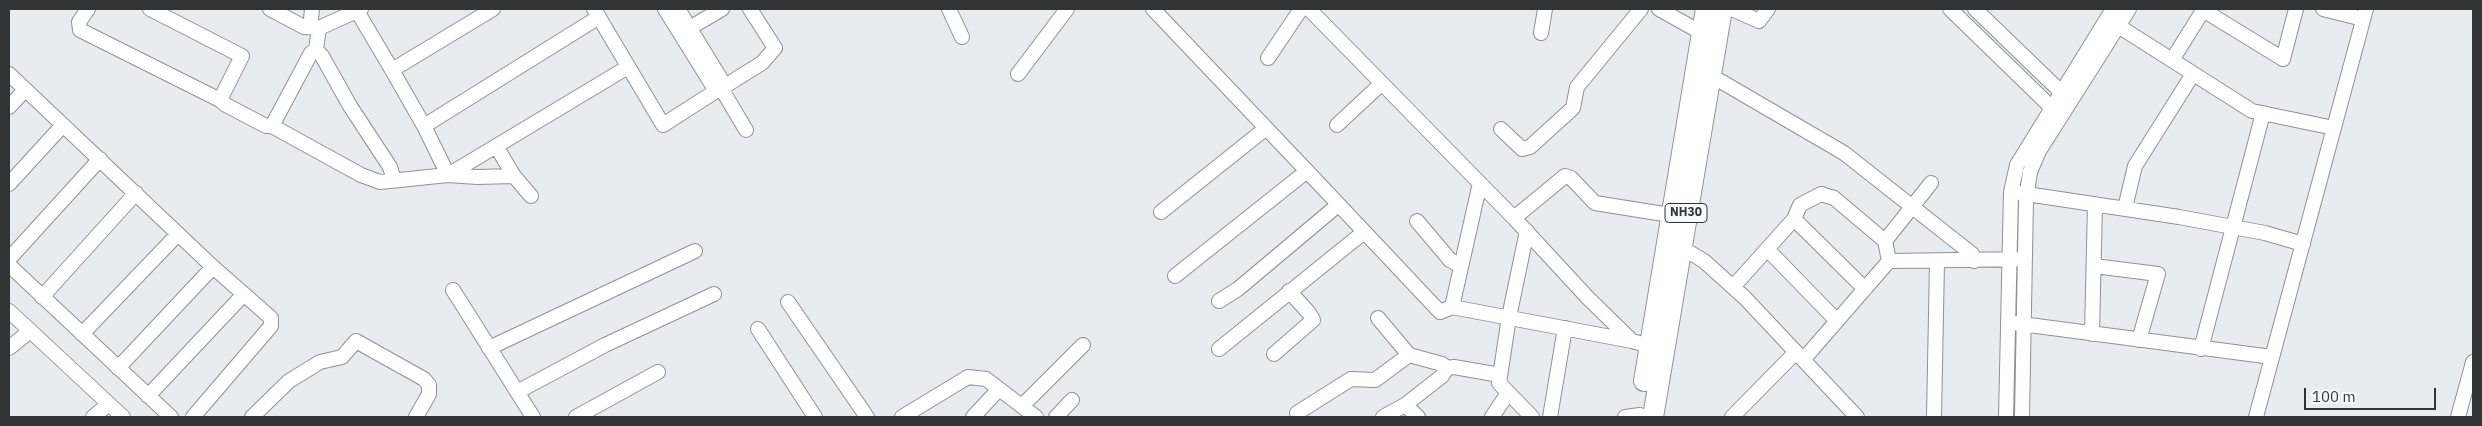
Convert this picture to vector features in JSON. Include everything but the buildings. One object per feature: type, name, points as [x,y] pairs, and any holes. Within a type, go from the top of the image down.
[{"type":"highway","name":"NH30","points":[[1639,417],[1641,343],[1674,243],[1670,215],[1706,9]]},
{"type":"highway","name":"NH30","points":[[1639,417],[1722,9]]},
{"type":"street","points":[[88,9],[79,22],[80,30],[220,100],[266,126],[272,126],[361,175],[380,182],[448,174],[477,177],[514,176]]},
{"type":"street","points":[[150,9],[242,56],[220,100]]},
{"type":"street","points":[[270,9],[304,26],[314,19],[359,10],[424,126],[448,174]]},
{"type":"street","points":[[290,9],[314,19]]},
{"type":"street","points":[[392,70],[492,9]]},
{"type":"street","points":[[665,9],[685,31],[746,130]]},
{"type":"street","points":[[678,9],[685,31]]},
{"type":"street","points":[[685,31],[722,9]]},
{"type":"street","points":[[424,126],[596,13],[663,125],[762,64],[774,48],[750,9]]},
{"type":"street","points":[[949,9],[962,38]]},
{"type":"street","points":[[1018,74],[1067,9]]},
{"type":"street","points":[[1153,9],[1440,312],[1452,307],[1641,343]]},
{"type":"street","points":[[1268,58],[1302,9]]},
{"type":"street","points":[[1309,9],[1527,231],[1588,298],[1641,343]]},
{"type":"street","points":[[1541,33],[1545,9]]},
{"type":"street","points":[[1501,129],[1522,149],[1530,147],[1573,108],[1577,87],[1641,9]]},
{"type":"street","points":[[1659,9],[1702,33]]},
{"type":"street","points":[[1732,9],[1759,21],[1768,9]]},
{"type":"street","points":[[1950,9],[2051,107],[2066,108]]},
{"type":"street","points":[[1975,9],[2060,92],[2066,108]]},
{"type":"street","points":[[2006,417],[2012,192],[2017,165],[2060,92],[2113,18],[2129,9]]},
{"type":"street","points":[[2172,60],[2204,9],[2283,59],[2296,9]]},
{"type":"street","points":[[2256,417],[2364,14],[2323,9]]},
{"type":"street","points":[[2113,18],[2172,60],[2252,111],[2334,128]]},
{"type":"street","points":[[2022,417],[2027,194],[2030,172],[2039,151],[2066,108],[2113,18]]},
{"type":"street","points":[[314,19],[316,50],[322,56],[350,106],[390,167],[394,180]]},
{"type":"street","points":[[272,126],[311,53],[316,50]]},
{"type":"street","points":[[448,174],[628,67]]},
{"type":"street","points":[[9,74],[174,231],[271,318],[271,326],[193,417]]},
{"type":"street","points":[[2125,208],[2135,166],[2193,74]]},
{"type":"street","points":[[1710,75],[1844,153],[1972,254],[1974,261]]},
{"type":"street","points":[[1337,125],[1381,84]]},
{"type":"street","points":[[9,108],[25,90]]},
{"type":"street","points":[[2201,349],[2262,113]]},
{"type":"street","points":[[9,184],[63,125]]},
{"type":"street","points":[[1161,212],[1265,129]]},
{"type":"street","points":[[496,146],[514,176],[531,196]]},
{"type":"street","points":[[9,259],[100,159]]},
{"type":"street","points":[[1175,276],[1306,172]]},
{"type":"street","points":[[1514,218],[1565,176],[1571,178],[1595,203],[1670,215]]},
{"type":"street","points":[[1452,307],[1480,183]]},
{"type":"street","points":[[1885,241],[1931,183]]},
{"type":"street","points":[[2012,192],[2125,208],[2232,227],[2264,233],[2303,244]]},
{"type":"street","points":[[42,297],[136,193]]},
{"type":"street","points":[[1733,287],[1794,219],[1800,205],[1821,194],[1834,198],[1885,241],[1889,261]]},
{"type":"street","points":[[2092,334],[2095,204]]},
{"type":"street","points":[[1219,301],[1238,289],[1338,205]]},
{"type":"street","points":[[1794,219],[1865,289]]},
{"type":"street","points":[[1416,221],[1450,260],[1462,266]]},
{"type":"street","points":[[79,332],[174,231]]},
{"type":"street","points":[[1527,231],[1509,317],[1498,383],[1532,417]]},
{"type":"street","points":[[1219,349],[1364,232]]},
{"type":"street","points":[[1674,243],[1704,261],[1733,287],[1857,417]]},
{"type":"street","points":[[1767,249],[1837,321]]},
{"type":"street","points":[[489,348],[695,251]]},
{"type":"street","points":[[1889,261],[1937,262],[2025,259]]},
{"type":"street","points":[[1732,417],[1837,321],[1889,261]]},
{"type":"street","points":[[1934,417],[1937,262]]},
{"type":"street","points":[[9,265],[171,417]]},
{"type":"street","points":[[2094,266],[2158,274],[2138,340]]},
{"type":"street","points":[[118,368],[213,267]]},
{"type":"street","points":[[453,290],[533,417]]},
{"type":"street","points":[[1274,354],[1312,320],[1309,313],[1289,291]]},
{"type":"street","points":[[148,396],[244,294]]},
{"type":"street","points":[[517,392],[606,345],[714,294]]},
{"type":"street","points":[[788,302],[866,417]]},
{"type":"street","points":[[9,311],[123,417]]},
{"type":"street","points":[[1378,318],[1409,355],[1442,364],[1447,368],[1454,367],[1500,374]]},
{"type":"street","points":[[2009,322],[2272,357]]},
{"type":"street","points":[[1550,417],[1564,328]]},
{"type":"street","points":[[758,329],[815,417]]},
{"type":"street","points":[[9,348],[30,331]]},
{"type":"street","points":[[252,417],[289,381],[320,362],[342,357],[356,341],[424,379],[429,385],[429,394],[416,417]]},
{"type":"street","points":[[1022,406],[1083,344]]},
{"type":"street","points":[[1297,413],[1351,379],[1375,380],[1409,355]]},
{"type":"street","points":[[2458,417],[2473,362]]},
{"type":"street","points":[[1383,417],[1405,405],[1442,376],[1447,368]]},
{"type":"street","points":[[576,417],[658,372]]},
{"type":"street","points":[[902,417],[968,376],[986,379],[1036,417]]},
{"type":"street","points":[[973,417],[999,389]]},
{"type":"street","points":[[1492,417],[1508,393]]},
{"type":"street","points":[[1056,417],[1072,400]]},
{"type":"street","points":[[92,417],[109,404]]},
{"type":"street","points":[[1405,405],[1418,417]]}]
